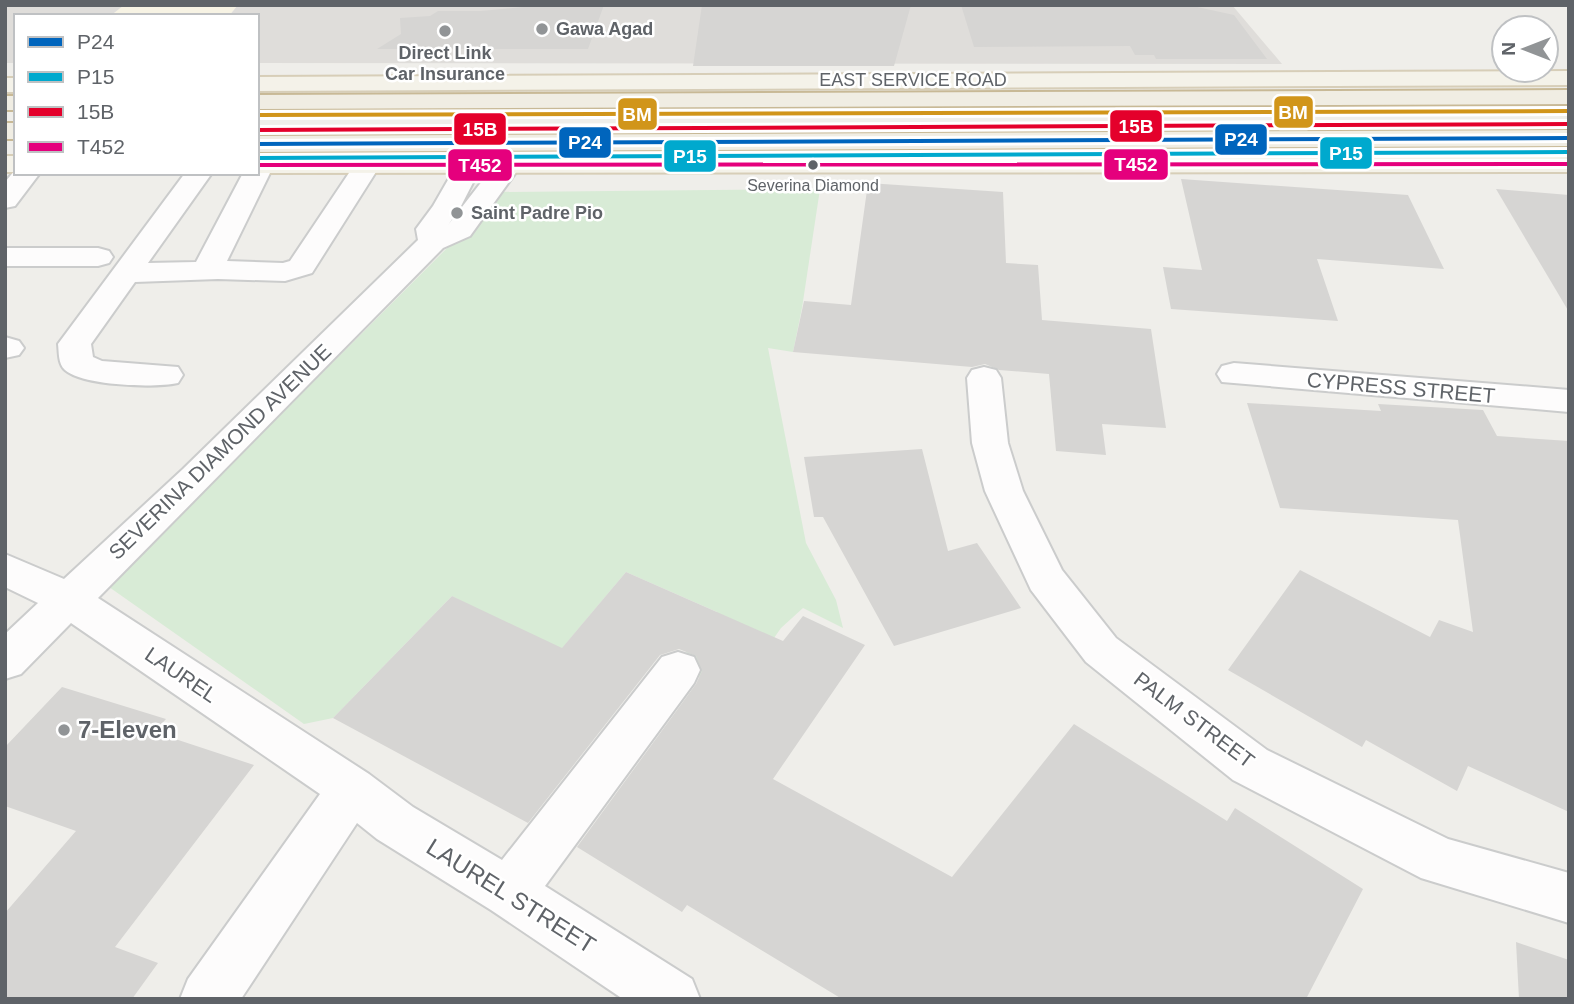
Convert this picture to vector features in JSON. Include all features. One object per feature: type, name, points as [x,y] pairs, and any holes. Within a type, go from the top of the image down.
[{"type":"highway","points":[[259,103],[1569,97]]},
{"type":"highway","points":[[259,111],[1569,107]]},
{"type":"highway","points":[[259,129],[1569,125]]},
{"type":"highway","points":[[259,164],[1569,138]]},
{"type":"main road","name":"EAST SERVICE ROAD","points":[[259,84],[1569,78]]},
{"type":"main road","points":[[259,164],[1569,164]]},
{"type":"street","points":[[129,272],[285,272],[301,267],[368,164]]},
{"type":"street","name":"SEVERINA DIAMOND AVENUE","points":[[5,661],[433,242],[460,230],[509,164]]},
{"type":"street","name":"SEVERINA DIAMOND AVENUE","points":[[433,242],[429,229],[446,208],[469,165]]},
{"type":"street","points":[[5,200],[25,175]]},
{"type":"street","points":[[166,375],[97,370],[77,363],[74,344],[198,175]]},
{"type":"street","points":[[218,270],[211,262],[253,175]]},
{"type":"street","points":[[5,257],[98,257]]},
{"type":"street","name":"CYPRESS STREET","points":[[1234,374],[1569,401]]},
{"type":"street","name":"PALM STREET","points":[[984,379],[990,443],[1004,491],[1046,579],[1101,650],[1250,765],[1439,861],[1569,898]]},
{"type":"street","name":"LAUREL","points":[[5,569],[69,600],[352,789]]},
{"type":"street","points":[[509,892],[678,670]]},
{"type":"street","points":[[208,999],[352,789]]},
{"type":"street","name":"LAUREL STREET","points":[[352,789],[395,823],[509,892],[673,999]]},
{"type":"shaded area","points":[[5,5],[124,5],[113,14],[14,14],[14,63],[5,63]]},
{"type":"shaded area","points":[[124,5],[238,5],[231,14],[113,14]]},
{"type":"shaded area","points":[[238,5],[1232,5],[1282,64],[259,63],[259,14],[231,14]]},
{"type":"green space","points":[[820,189],[793,352],[768,348],[806,543],[836,600],[843,628],[803,608],[781,628],[734,695],[677,665],[717,612],[626,572],[559,652],[452,596],[333,718],[304,724],[109,587],[477,218],[495,192]]},
{"type":"building","points":[[543,5],[604,5],[588,49],[377,49],[401,34],[400,18],[430,16],[438,11],[481,11]]},
{"type":"building","points":[[702,5],[911,5],[894,66],[693,66]]},
{"type":"building","points":[[961,5],[1188,5],[1234,15],[1267,59],[1156,59],[1154,55],[1135,55],[1130,46],[974,47]]},
{"type":"building","points":[[1181,179],[1408,195],[1444,269],[1317,259],[1338,321],[1171,309],[1163,267],[1202,270]]},
{"type":"building","points":[[868,183],[1003,192],[1006,263],[1038,265],[1042,320],[1151,329],[1166,428],[1102,424],[1106,455],[1056,451],[1049,374],[999,370],[985,364],[972,367],[793,352],[804,301],[851,305]]},
{"type":"building","points":[[1496,189],[1569,195],[1569,312]]},
{"type":"building","points":[[1247,403],[1381,411],[1378,404],[1483,410],[1497,436],[1569,441],[1569,812],[1468,766],[1457,791],[1366,740],[1362,747],[1228,670],[1300,570],[1430,637],[1439,620],[1473,632],[1458,520],[1280,508]]},
{"type":"building","points":[[922,449],[948,551],[977,543],[1021,608],[894,646],[823,517],[814,517],[804,457]]},
{"type":"building","points":[[626,572],[783,641],[803,616],[865,645],[773,779],[952,877],[1074,724],[1227,821],[1235,808],[1363,889],[1306,999],[842,999],[687,905],[682,912],[577,847],[696,684],[702,671],[696,656],[679,649],[660,655],[528,823],[333,718],[452,596],[562,648]]},
{"type":"building","points":[[62,687],[166,719],[154,732],[254,765],[115,947],[158,963],[132,999],[5,999],[5,913],[76,831],[5,806],[5,747]]},
{"type":"building","points":[[1516,942],[1569,960],[1569,999],[1519,999]]},
{"type":"transit line","name":"BM","points":[[259,115],[1569,111]]},
{"type":"transit line","name":"15B","points":[[259,130],[1569,124]]},
{"type":"transit line","name":"P24","points":[[259,144],[1569,138]]},
{"type":"transit line","name":"P15","points":[[259,158],[1569,152]]},
{"type":"transit line","name":"T452","points":[[259,165],[1569,164]]},
{"type":"place","name":"Gawa Agad","points":[[542,29]]},
{"type":"place","name":"Direct Link Car Insurance","points":[[445,31]]},
{"type":"place","name":"Severina Diamond","points":[[813,165]]},
{"type":"place","name":"Saint Padre Pio","points":[[457,213]]},
{"type":"place","name":"7-Eleven","points":[[64,730]]}]
